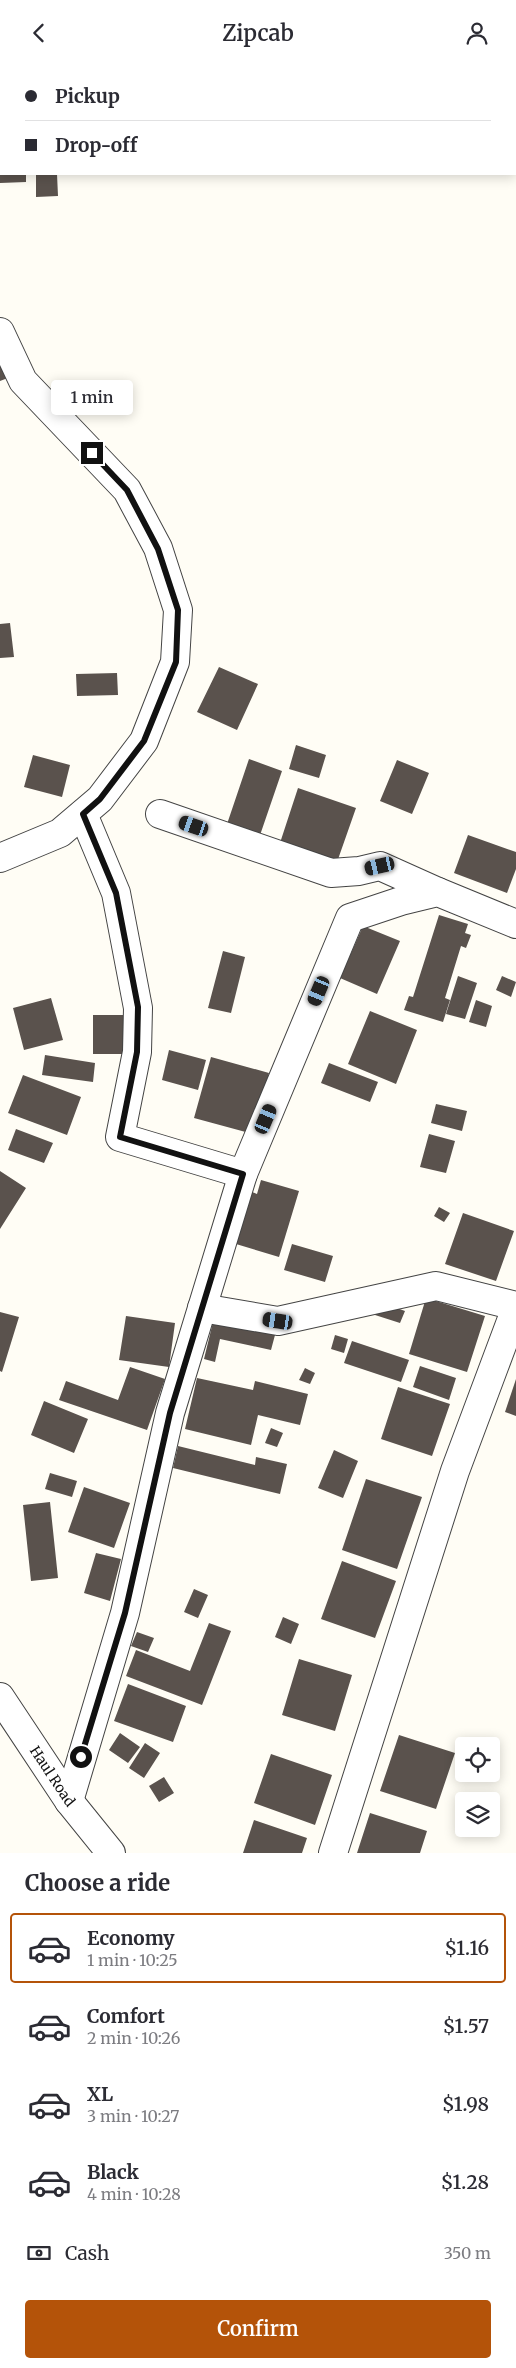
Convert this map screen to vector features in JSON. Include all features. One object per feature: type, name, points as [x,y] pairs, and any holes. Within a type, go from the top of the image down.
[{"type":"street","points":[[0,332],[23,381],[127,490],[158,549],[178,610],[176,662],[144,741],[100,799],[60,833],[0,858]]},
{"type":"street","points":[[83,814],[116,893],[138,1007],[137,1052],[120,1137],[243,1174]]},
{"type":"street","points":[[160,814],[331,873],[359,871],[380,866],[516,924]]},
{"type":"street","points":[[69,1801],[125,1613],[170,1413],[243,1174],[350,919],[401,901],[438,892]]},
{"type":"street","points":[[202,1308],[278,1321],[436,1286],[516,1307],[455,1471],[333,1853]]},
{"type":"street","name":"Haul Road","points":[[0,1697],[69,1801],[111,1853]]},
{"type":"building","points":[[0,175],[26,175],[26,182],[0,183]]},
{"type":"building","points":[[36,175],[57,175],[58,196],[36,197]]},
{"type":"building","points":[[0,345],[13,376],[0,381]]},
{"type":"building","points":[[10,623],[14,657],[0,658],[0,624]]},
{"type":"building","points":[[219,667],[258,684],[237,730],[197,712]]},
{"type":"building","points":[[117,673],[118,695],[77,696],[76,674]]},
{"type":"building","points":[[296,745],[326,755],[319,778],[289,769]]},
{"type":"building","points":[[33,755],[70,765],[62,797],[24,787]]},
{"type":"building","points":[[249,759],[282,771],[258,841],[225,830]]},
{"type":"building","points":[[397,760],[429,773],[412,814],[380,801]]},
{"type":"building","points":[[298,788],[356,808],[336,865],[279,846]]},
{"type":"building","points":[[468,835],[516,852],[516,869],[507,893],[454,873]]},
{"type":"building","points":[[439,915],[468,924],[465,933],[471,935],[466,948],[461,946],[445,998],[450,1000],[443,1022],[404,1010],[409,996],[413,997]]},
{"type":"building","points":[[363,926],[400,941],[377,994],[340,978]]},
{"type":"building","points":[[223,951],[245,957],[231,1013],[208,1008]]},
{"type":"building","points":[[458,976],[477,983],[465,1019],[446,1014]]},
{"type":"building","points":[[502,976],[516,982],[511,997],[496,990]]},
{"type":"building","points":[[51,998],[63,1040],[24,1050],[13,1008]]},
{"type":"building","points":[[476,1000],[492,1006],[486,1027],[469,1022]]},
{"type":"building","points":[[370,1011],[417,1030],[396,1084],[348,1064]]},
{"type":"building","points":[[93,1015],[128,1015],[127,1054],[93,1054]]},
{"type":"building","points":[[169,1050],[206,1060],[198,1090],[162,1080]]},
{"type":"building","points":[[45,1055],[95,1063],[93,1082],[42,1075]]},
{"type":"building","points":[[211,1057],[269,1073],[253,1134],[194,1118]]},
{"type":"building","points":[[329,1063],[378,1082],[370,1102],[321,1083]]},
{"type":"building","points":[[23,1075],[81,1097],[67,1135],[8,1113]]},
{"type":"building","points":[[436,1104],[467,1111],[462,1131],[431,1123]]},
{"type":"building","points":[[16,1129],[53,1143],[44,1163],[8,1150]]},
{"type":"building","points":[[429,1134],[455,1141],[446,1173],[420,1167]]},
{"type":"building","points":[[0,1171],[26,1188],[0,1229]]},
{"type":"building","points":[[261,1180],[299,1191],[279,1257],[236,1244],[252,1192],[257,1194]]},
{"type":"building","points":[[439,1207],[450,1213],[444,1222],[434,1216]]},
{"type":"building","points":[[463,1213],[514,1231],[496,1281],[445,1264]]},
{"type":"building","points":[[292,1244],[333,1256],[325,1282],[284,1270]]},
{"type":"building","points":[[426,1298],[485,1316],[467,1372],[409,1354]]},
{"type":"building","points":[[380,1302],[405,1311],[400,1323],[375,1315]]},
{"type":"building","points":[[0,1312],[19,1317],[2,1372],[0,1371]]},
{"type":"building","points":[[126,1316],[175,1323],[169,1367],[119,1360]]},
{"type":"building","points":[[213,1322],[275,1335],[271,1350],[220,1339],[215,1362],[204,1359]]},
{"type":"building","points":[[335,1335],[348,1339],[344,1353],[331,1349]]},
{"type":"building","points":[[352,1341],[409,1360],[401,1382],[344,1363]]},
{"type":"building","points":[[420,1366],[456,1378],[449,1400],[413,1387]]},
{"type":"building","points":[[130,1367],[165,1379],[147,1430],[59,1400],[66,1381],[118,1400]]},
{"type":"building","points":[[305,1368],[315,1373],[310,1384],[299,1380]]},
{"type":"building","points":[[197,1378],[253,1390],[255,1381],[308,1394],[300,1425],[258,1415],[251,1445],[185,1429]]},
{"type":"building","points":[[516,1379],[516,1416],[505,1412]]},
{"type":"building","points":[[398,1387],[450,1404],[432,1456],[381,1439]]},
{"type":"building","points":[[44,1401],[88,1419],[74,1453],[31,1435]]},
{"type":"building","points":[[271,1428],[283,1433],[277,1447],[265,1443]]},
{"type":"building","points":[[178,1446],[255,1465],[256,1457],[287,1464],[280,1494],[173,1468]]},
{"type":"building","points":[[334,1450],[358,1461],[343,1498],[318,1488]]},
{"type":"building","points":[[50,1473],[77,1481],[72,1497],[45,1489]]},
{"type":"building","points":[[366,1479],[422,1497],[397,1569],[342,1550]]},
{"type":"building","points":[[84,1487],[130,1503],[114,1548],[68,1532]]},
{"type":"building","points":[[50,1502],[58,1578],[31,1581],[23,1505]]},
{"type":"building","points":[[96,1553],[121,1559],[110,1601],[84,1593]]},
{"type":"building","points":[[342,1561],[396,1581],[375,1638],[321,1619]]},
{"type":"building","points":[[194,1589],[208,1595],[198,1618],[184,1612]]},
{"type":"building","points":[[283,1617],[299,1624],[291,1644],[275,1637]]},
{"type":"building","points":[[209,1623],[231,1631],[202,1705],[126,1676],[136,1650],[190,1671]]},
{"type":"building","points":[[137,1632],[154,1638],[148,1652],[131,1646]]},
{"type":"building","points":[[299,1659],[352,1675],[335,1731],[282,1715]]},
{"type":"building","points":[[128,1684],[186,1706],[173,1742],[114,1721]]},
{"type":"building","points":[[120,1733],[140,1747],[128,1763],[109,1750]]},
{"type":"building","points":[[399,1735],[455,1753],[436,1809],[380,1791]]},
{"type":"building","points":[[145,1743],[160,1753],[144,1778],[129,1768]]},
{"type":"building","points":[[271,1754],[332,1775],[315,1825],[254,1803]]},
{"type":"building","points":[[164,1777],[174,1793],[159,1802],[149,1786]]},
{"type":"building","points":[[370,1813],[427,1831],[420,1853],[357,1853]]},
{"type":"building","points":[[254,1820],[307,1838],[302,1853],[243,1853]]},
{"type":"route","points":[[81,1757],[125,1613],[170,1413],[243,1174],[120,1137],[137,1052],[138,1007],[116,893],[83,814],[100,799],[144,741],[176,662],[178,610],[158,549],[127,490],[92,453]]}]
